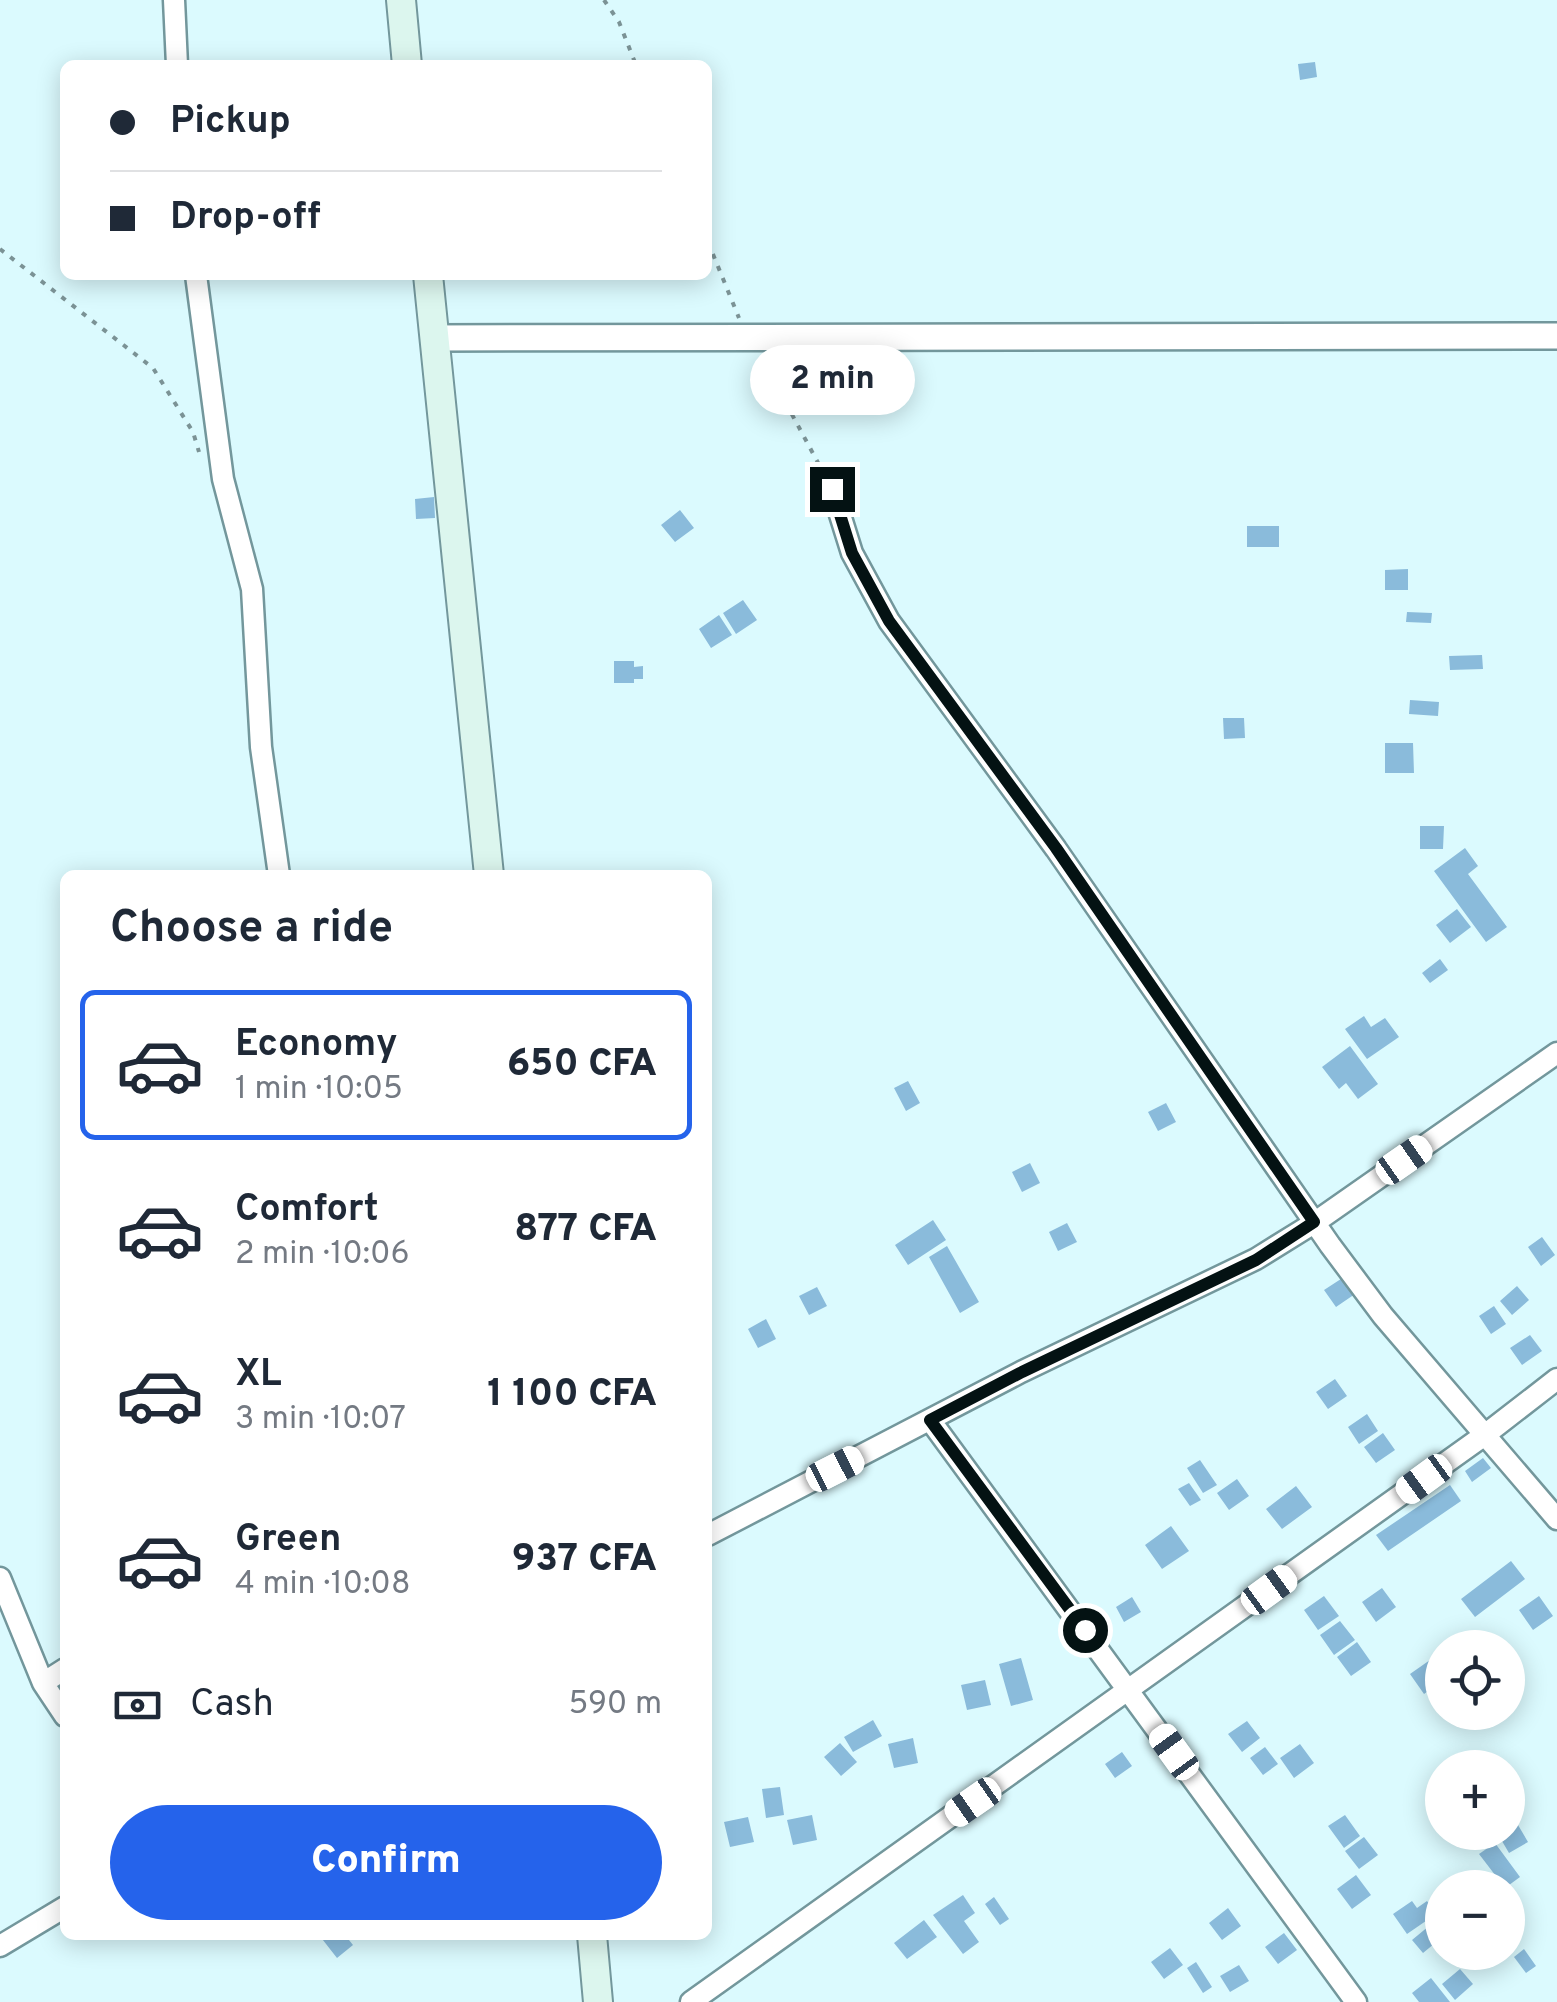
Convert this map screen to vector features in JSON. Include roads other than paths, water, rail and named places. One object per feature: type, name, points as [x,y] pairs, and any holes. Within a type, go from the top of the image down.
[{"type":"main road","points":[[401,0],[407,60]]},
{"type":"main road","points":[[428,280],[488,870]]},
{"type":"main road","points":[[592,1940],[598,2002]]},
{"type":"street","points":[[174,0],[177,60]]},
{"type":"street","points":[[197,280],[223,479],[252,589],[262,747],[279,870]]},
{"type":"street","points":[[434,338],[1557,336]]},
{"type":"street","points":[[832,489],[852,553],[889,621],[1056,848],[1383,1316],[1557,1519]]},
{"type":"street","points":[[712,1534],[1022,1372],[1256,1260],[1557,1053]]},
{"type":"street","points":[[692,2002],[1486,1434],[1557,1379]]},
{"type":"street","points":[[930,1420],[1356,2002]]},
{"type":"street","points":[[0,1578],[43,1683],[60,1708]]},
{"type":"street","points":[[43,1683],[60,1672]]},
{"type":"street","points":[[0,1946],[60,1911]]}]
